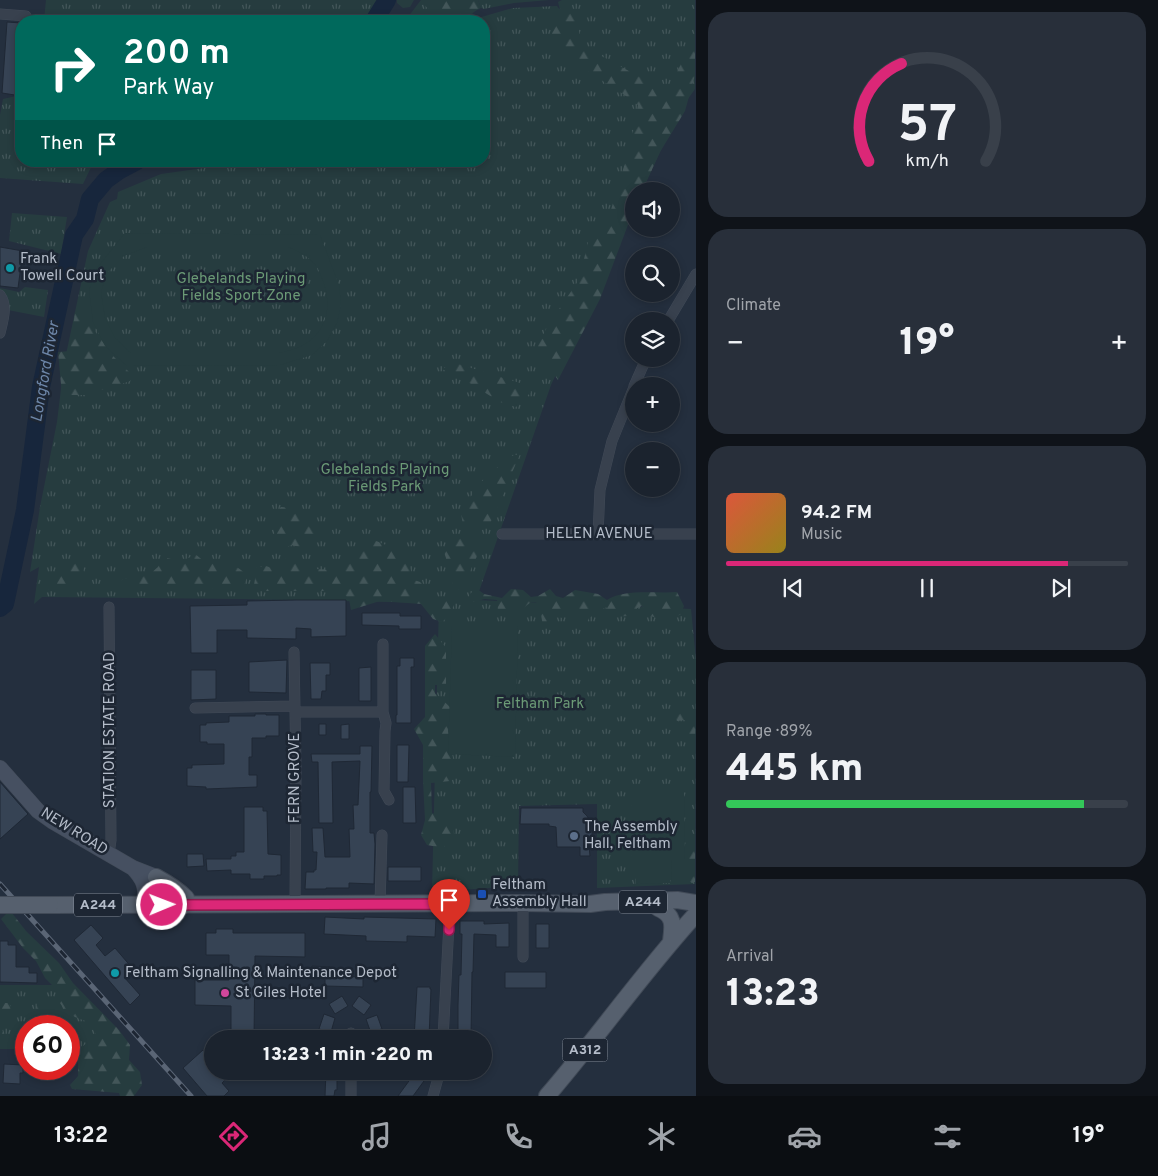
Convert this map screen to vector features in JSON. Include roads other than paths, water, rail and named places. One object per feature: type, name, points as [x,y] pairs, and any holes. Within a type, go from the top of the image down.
[{"type":"main road","name":"NEW ROAD","points":[[0,768],[38,811],[62,828],[133,868],[156,877]]},
{"type":"main road","points":[[133,868],[143,880],[154,905]]},
{"type":"main road","points":[[154,905],[160,884],[156,877]]},
{"type":"main road","points":[[156,877],[185,897],[186,905]]},
{"type":"main road","name":"A244","points":[[0,905],[590,904],[677,900],[696,903]]},
{"type":"main road","name":"A244","points":[[590,904],[603,907],[658,908],[678,911],[696,906]]},
{"type":"main road","name":"A244","points":[[658,908],[664,910],[672,919],[671,941]]},
{"type":"main road","name":"A312","points":[[547,1096],[671,941],[696,914]]},
{"type":"street","points":[[0,14],[15,15]]},
{"type":"street","points":[[673,312],[696,274]]},
{"type":"street","points":[[0,295],[5,306],[0,333]]},
{"type":"street","points":[[598,534],[600,490],[612,441],[625,409]]},
{"type":"street","name":"HELEN AVENUE","points":[[502,534],[696,534]]},
{"type":"street","name":"STATION ESTATE ROAD","points":[[107,853],[111,840],[109,607]]},
{"type":"street","points":[[383,644],[383,712],[386,723],[384,791],[389,800]]},
{"type":"street","name":"FERN GROVE","points":[[294,652],[296,768],[295,904]]},
{"type":"street","points":[[195,708],[383,712]]},
{"type":"street","points":[[380,904],[382,835]]},
{"type":"street","points":[[523,903],[523,957]]},
{"type":"street","points":[[443,1030],[450,904]]},
{"type":"street","points":[[351,1080],[351,1096]]},
{"type":"street","points":[[433,1096],[437,1080]]},
{"type":"waterway","name":"Longford River","points":[[378,15],[387,0]]},
{"type":"waterway","name":"Longford River","points":[[0,608],[5,604],[25,510],[41,387],[74,235],[85,219],[90,199],[106,180],[126,167]]},
{"type":"railway","points":[[0,884],[191,1096]]},
{"type":"place","name":"Frank Towell Court","points":[[10,268]]},
{"type":"place","name":"The Assembly Hall, Feltham","points":[[574,836]]},
{"type":"place","name":"Feltham Assembly Hall","points":[[482,894]]},
{"type":"place","name":"Feltham Signalling & Maintenance Depot","points":[[115,973]]},
{"type":"place","name":"St Giles Hotel","points":[[225,993]]},
{"type":"park label","name":"Glebelands Playing Fields Sport Zone","points":[[241,288]]},
{"type":"park label","name":"Glebelands Playing Fields Park","points":[[385,478]]},
{"type":"park label","name":"Feltham Park","points":[[540,704]]}]
